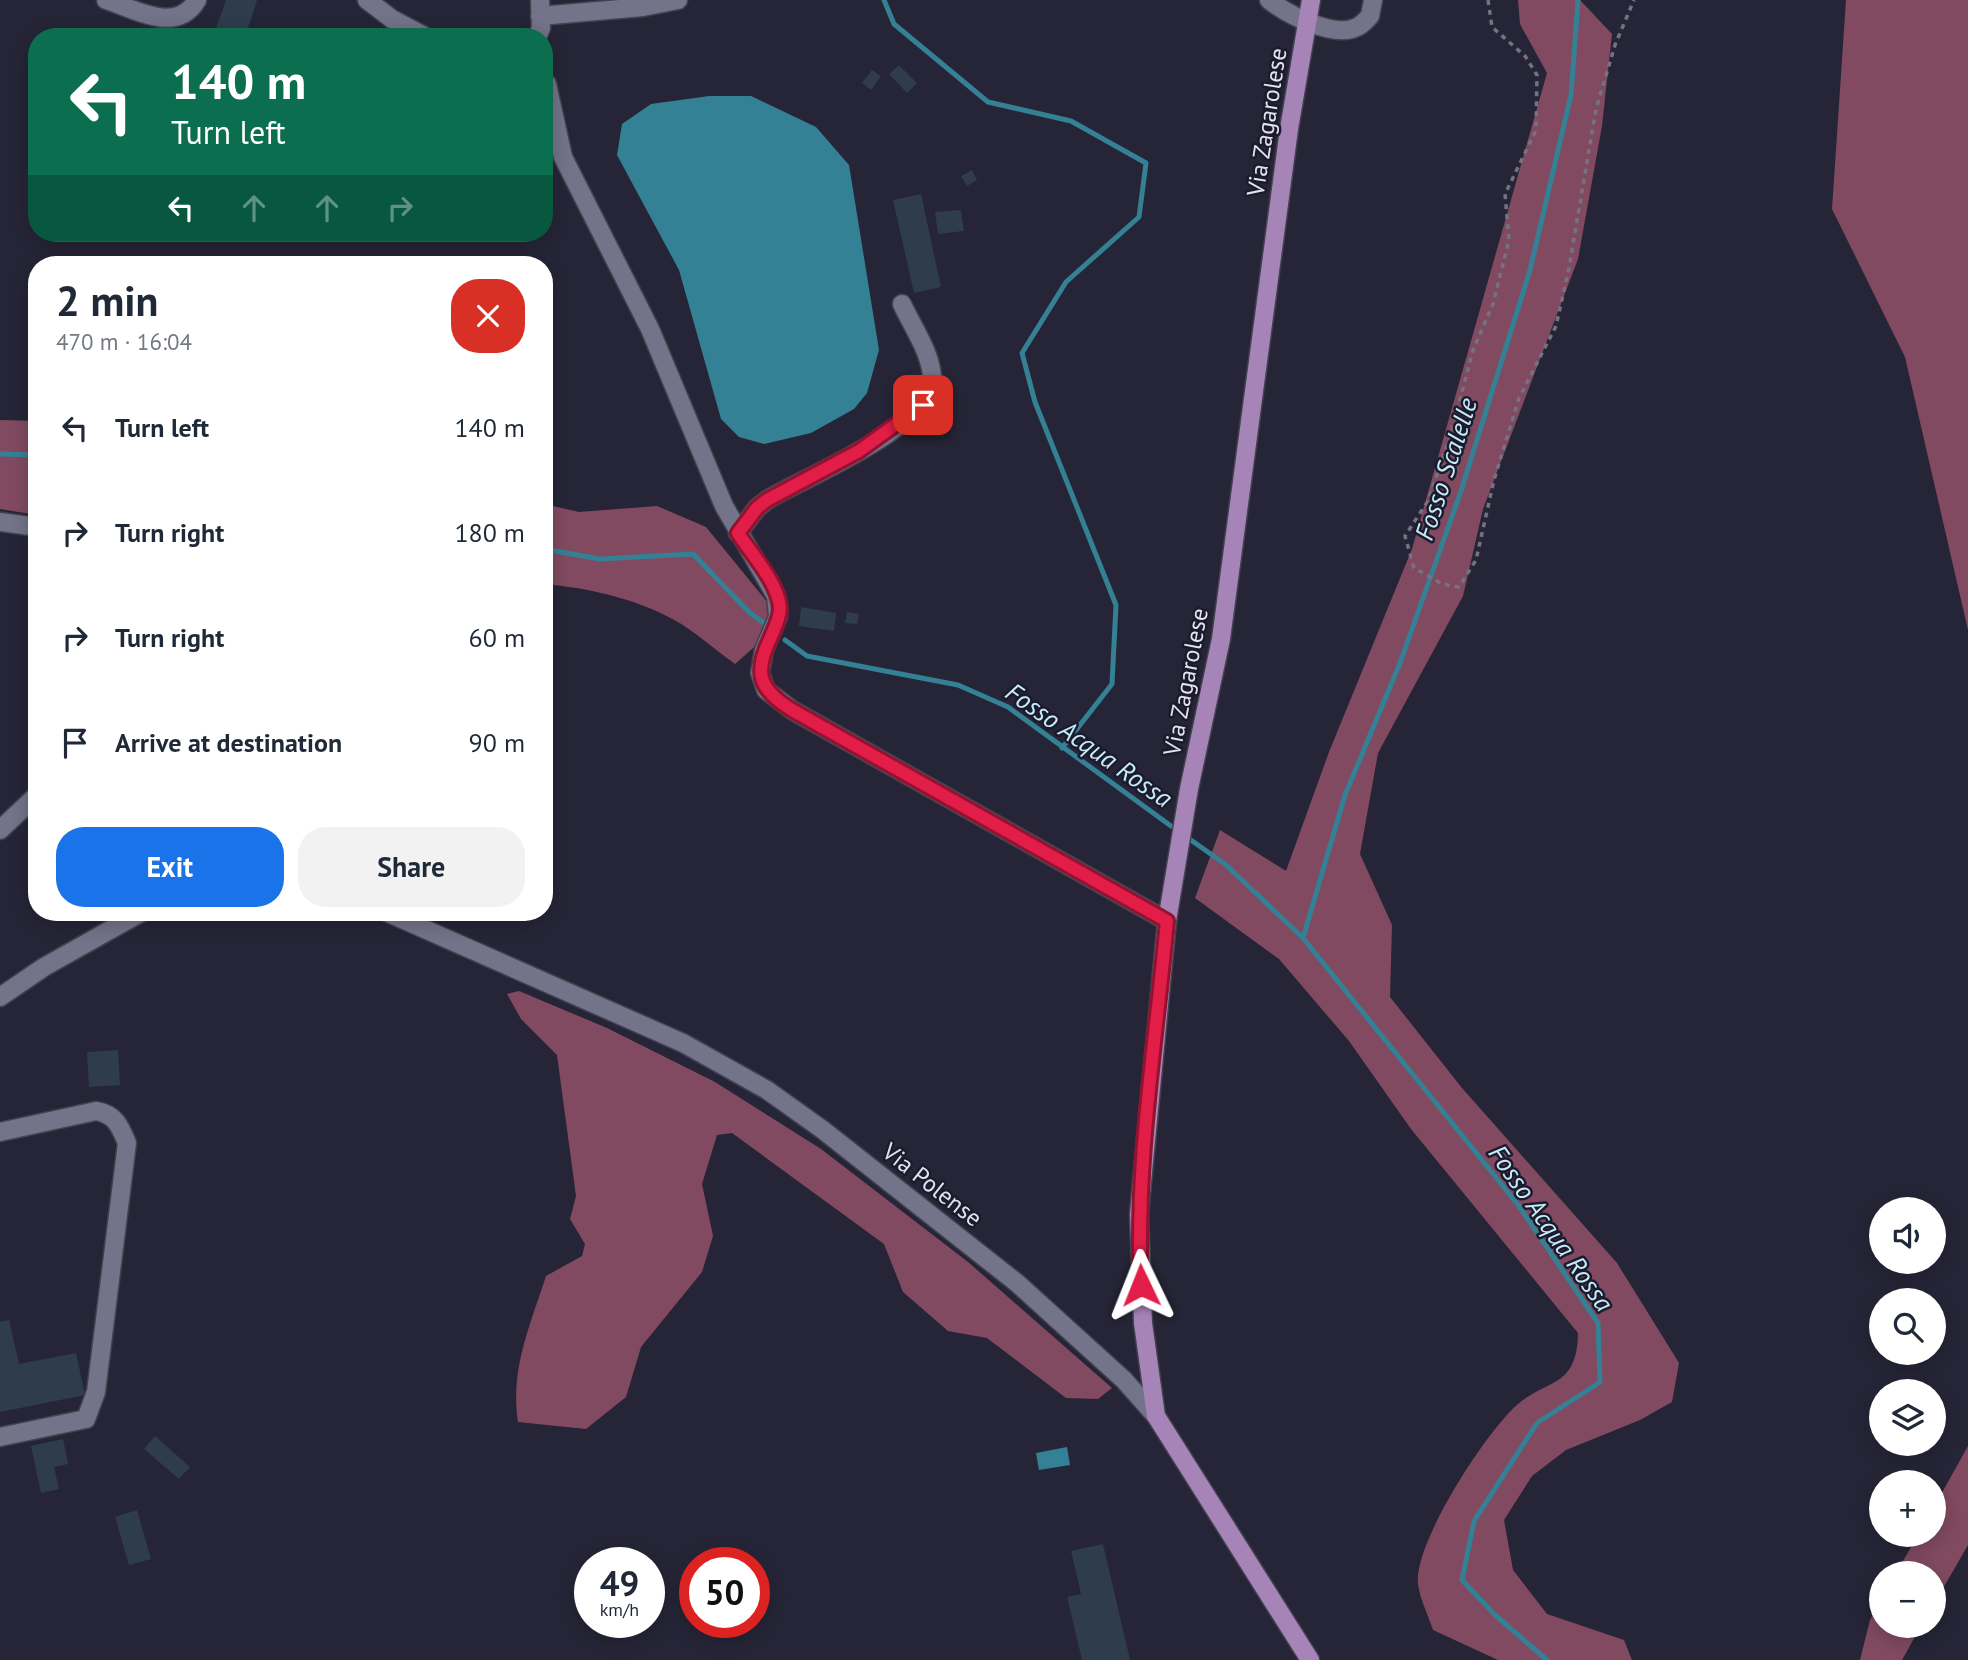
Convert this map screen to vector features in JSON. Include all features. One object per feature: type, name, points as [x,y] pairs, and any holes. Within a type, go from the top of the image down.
[{"type":"main road","name":"Via Zagarolese","points":[[1156,1416],[1143,1323],[1139,1213],[1167,921],[1189,789],[1221,639],[1289,129],[1311,0]]},
{"type":"main road","name":"Via Polense","points":[[1156,1416],[1310,1660]]},
{"type":"street","points":[[106,0],[163,19],[183,16],[197,0]]},
{"type":"street","points":[[367,0],[409,28]]},
{"type":"street","points":[[541,28],[540,8],[570,15],[678,0]]},
{"type":"street","points":[[1269,0],[1286,13],[1307,23],[1337,28],[1355,28],[1370,16],[1373,0]]},
{"type":"street","points":[[553,111],[563,157],[650,329],[738,533],[769,581],[779,603],[778,617],[764,650],[760,673],[766,690],[802,716],[1167,921]]},
{"type":"street","points":[[738,533],[757,508],[767,500],[859,451],[917,411],[928,399],[932,385],[932,369],[902,304]]},
{"type":"street","points":[[0,522],[28,526]]},
{"type":"street","points":[[0,831],[28,804]]},
{"type":"street","points":[[0,997],[54,962],[126,921]]},
{"type":"street","name":"Via Polense","points":[[407,921],[667,1035],[723,1063],[767,1090],[830,1135],[1017,1283],[1124,1380],[1156,1416]]},
{"type":"street","points":[[0,1132],[96,1111],[108,1113],[118,1122],[127,1143],[96,1392],[86,1419],[0,1437]]},
{"type":"path","points":[[1488,0],[1492,27],[1525,56],[1537,75],[1536,130],[1506,194],[1509,240],[1493,304],[1473,350],[1451,434],[1428,501],[1405,536],[1414,568],[1442,584],[1459,587],[1476,560],[1494,480],[1519,398],[1556,326],[1569,268],[1596,109],[1615,46],[1634,0]]},
{"type":"shaded area","points":[[1518,0],[1580,0],[1612,34],[1602,126],[1578,259],[1483,509],[1463,596],[1378,753],[1360,854],[1392,925],[1390,997],[1462,1088],[1617,1263],[1679,1363],[1672,1402],[1640,1420],[1566,1450],[1532,1476],[1504,1520],[1513,1570],[1547,1614],[1624,1640],[1632,1660],[1498,1660],[1433,1630],[1418,1584],[1427,1543],[1439,1516],[1471,1462],[1505,1418],[1518,1404],[1567,1372],[1573,1363],[1578,1333],[1411,1129],[1349,1041],[1279,959],[1195,898],[1220,830],[1286,871],[1329,752],[1412,549],[1547,73],[1520,24]]},
{"type":"shaded area","points":[[1846,0],[1968,0],[1968,630],[1905,357],[1832,209]]},
{"type":"shaded area","points":[[0,420],[28,421],[28,514],[0,509]]},
{"type":"shaded area","points":[[553,506],[579,512],[657,506],[706,527],[768,603],[772,619],[761,641],[735,664],[667,616],[633,602],[553,585]]},
{"type":"shaded area","points":[[519,991],[607,1028],[715,1082],[821,1149],[968,1262],[1112,1388],[1098,1399],[1066,1398],[987,1338],[948,1331],[903,1292],[884,1244],[732,1133],[717,1135],[702,1184],[713,1236],[702,1272],[641,1347],[626,1397],[586,1429],[518,1422],[516,1403],[519,1366],[546,1276],[582,1256],[585,1244],[570,1219],[576,1196],[557,1055],[521,1019],[507,994]]},
{"type":"shaded area","points":[[1968,1446],[1968,1545],[1946,1583],[1946,1561],[1903,1561],[1911,1547],[1946,1547],[1946,1485]]},
{"type":"shaded area","points":[[1869,1624],[1869,1638],[1914,1638],[1902,1660],[1860,1660]]},
{"type":"water","points":[[709,96],[751,96],[816,127],[849,165],[879,350],[867,393],[854,409],[811,433],[764,444],[739,437],[721,419],[679,270],[617,155],[622,124],[651,104]]},
{"type":"water","points":[[1067,1447],[1070,1465],[1039,1470],[1036,1453]]},
{"type":"building","points":[[226,0],[257,0],[248,28],[216,28]]},
{"type":"building","points":[[899,65],[917,83],[907,93],[889,74]]},
{"type":"building","points":[[872,70],[881,76],[871,90],[862,83]]},
{"type":"building","points":[[972,170],[977,180],[967,186],[961,176]]},
{"type":"building","points":[[921,194],[941,287],[914,293],[893,200]]},
{"type":"building","points":[[961,210],[964,231],[938,234],[935,212]]},
{"type":"building","points":[[801,607],[836,613],[834,631],[799,626]]},
{"type":"building","points":[[847,612],[859,614],[857,624],[845,623]]},
{"type":"building","points":[[118,1050],[120,1085],[89,1087],[87,1052]]},
{"type":"building","points":[[9,1320],[19,1364],[76,1353],[85,1395],[0,1412],[0,1322]]},
{"type":"building","points":[[155,1436],[190,1467],[179,1479],[144,1449]]},
{"type":"building","points":[[63,1439],[68,1464],[54,1467],[59,1489],[41,1493],[31,1446]]},
{"type":"building","points":[[137,1510],[151,1559],[129,1565],[115,1517]]},
{"type":"building","points":[[1103,1544],[1130,1660],[1082,1660],[1067,1597],[1081,1594],[1071,1551]]},
{"type":"waterway","points":[[884,0],[894,24],[988,102],[1071,121],[1146,163],[1139,217],[1066,282],[1022,353],[1035,402],[1116,605],[1112,684],[1062,748]]},
{"type":"waterway","name":"Fosso Scalelle","points":[[1303,938],[1345,795],[1400,663],[1461,491],[1530,270],[1571,95],[1578,0]]},
{"type":"waterway","name":"Fosso Acqua Rossa","points":[[0,454],[28,455]]},
{"type":"waterway","name":"Fosso Acqua Rossa","points":[[553,551],[600,559],[693,554],[750,613],[764,623]]},
{"type":"waterway","name":"Fosso Acqua Rossa","points":[[785,640],[807,656],[958,685],[1008,707],[1171,826]]},
{"type":"waterway","name":"Fosso Acqua Rossa","points":[[1188,838],[1225,864],[1303,938],[1519,1206],[1598,1323],[1600,1382],[1537,1423],[1474,1521],[1462,1580],[1495,1615],[1547,1660]]},
{"type":"route","points":[[923,405],[859,451],[767,500],[748,517],[738,533],[769,581],[779,603],[780,610],[764,650],[760,673],[766,690],[780,703],[1167,921],[1139,1213],[1141,1285]]}]
